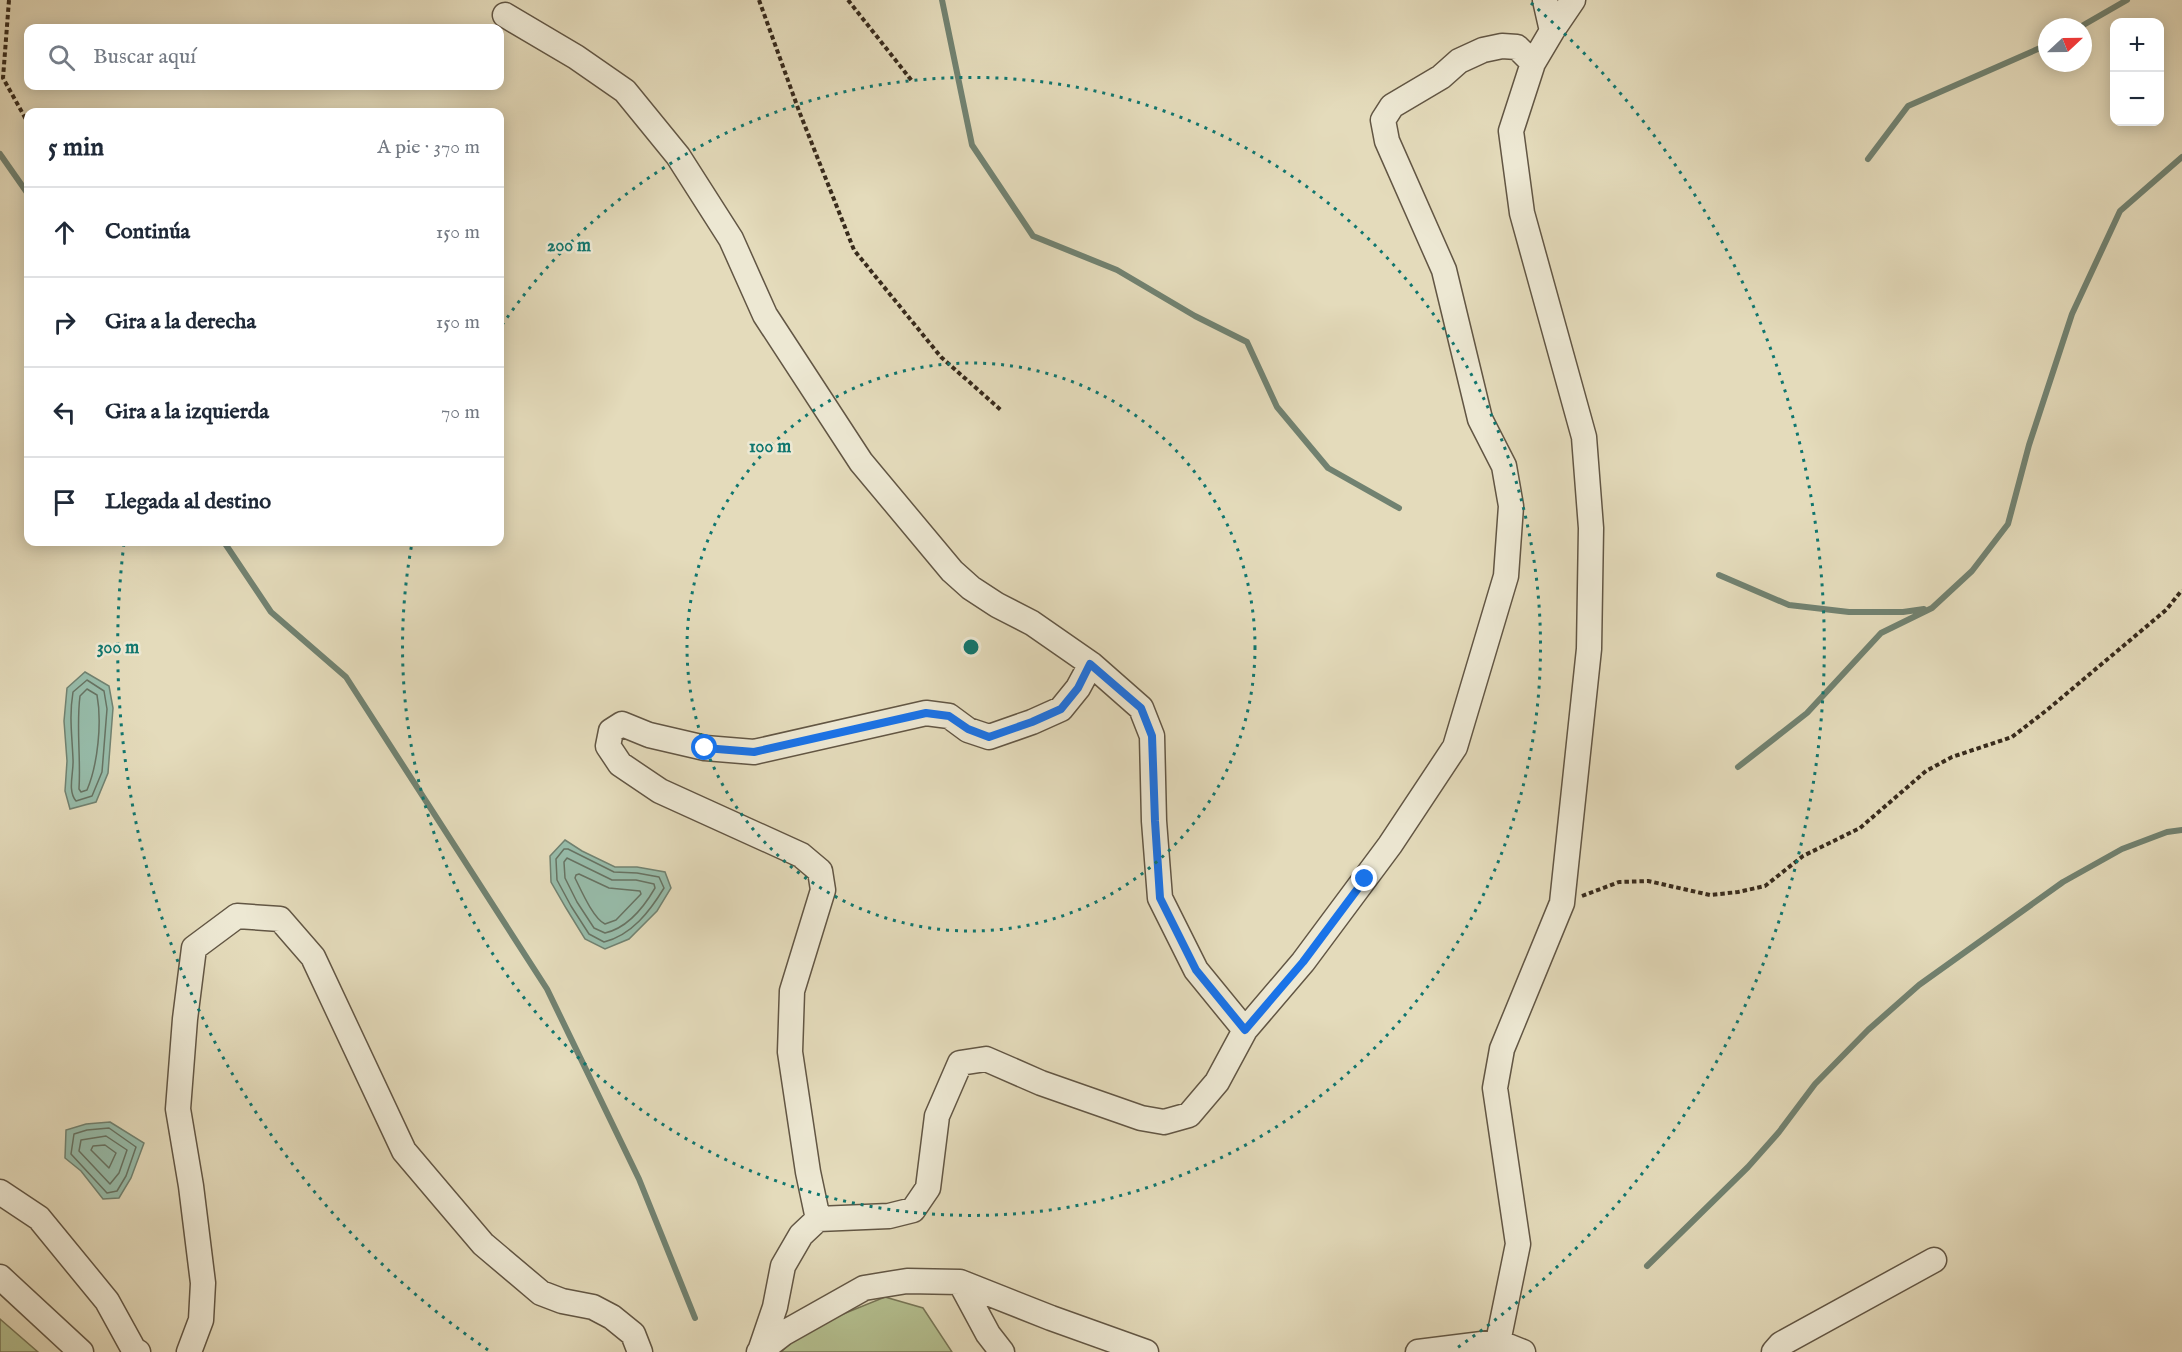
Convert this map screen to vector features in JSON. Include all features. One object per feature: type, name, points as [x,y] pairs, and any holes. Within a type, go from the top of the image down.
[{"type":"street","points":[[1545,0],[1552,31]]},
{"type":"street","points":[[1498,1342],[1518,1244],[1495,1088],[1502,1049],[1562,903],[1589,648],[1591,528],[1584,437],[1522,213],[1511,131],[1533,63],[1573,0]]},
{"type":"street","points":[[504,15],[576,57],[625,91],[678,156],[731,239],[765,315],[861,462],[952,571],[971,588],[997,605],[1032,623],[1090,664],[1141,708],[1152,736],[1160,898],[1196,970],[1245,1030]]},
{"type":"street","points":[[760,1351],[783,1266],[801,1235],[818,1219],[889,1216],[913,1210],[928,1188],[937,1116],[960,1063],[986,1059],[1041,1083],[1141,1118],[1164,1122],[1189,1115],[1217,1082],[1245,1030],[1303,962],[1376,863],[1455,747],[1506,576],[1511,506],[1504,466],[1480,419],[1444,270],[1387,141],[1383,120],[1392,106],[1441,77],[1459,61],[1483,50],[1502,46],[1517,47],[1533,63]]},
{"type":"street","points":[[818,1219],[807,1172],[790,1052],[792,992],[823,890],[820,871],[801,855],[660,791],[620,764],[608,746],[611,731],[622,724],[649,735],[705,748],[754,752],[926,713],[949,716],[968,729],[989,737],[1061,709],[1078,688],[1090,664]]},
{"type":"street","points":[[189,1352],[201,1320],[203,1283],[191,1186],[178,1109],[185,1019],[194,948],[237,916],[280,919],[313,957],[404,1151],[483,1244],[541,1293],[562,1301],[593,1307],[612,1317],[633,1334],[639,1352]]},
{"type":"street","points":[[0,1192],[39,1218],[107,1301],[134,1350],[138,1352]]},
{"type":"street","points":[[1774,1352],[1781,1344],[1934,1260]]},
{"type":"street","points":[[0,1277],[81,1352]]},
{"type":"street","points":[[760,1351],[784,1333],[864,1288],[907,1281],[960,1282],[1146,1352]]},
{"type":"street","points":[[960,1282],[988,1334],[1002,1352]]},
{"type":"street","points":[[1418,1352],[1498,1342],[1523,1352]]},
{"type":"path","points":[[9,0],[3,78],[24,116]]},
{"type":"path","points":[[759,0],[854,250],[940,357],[1002,411]]},
{"type":"path","points":[[848,0],[912,81]]},
{"type":"path","points":[[1562,903],[1619,882],[1648,881],[1710,895],[1765,886],[1803,856],[1860,828],[1926,771],[1952,757],[2012,736],[2047,710],[2166,610],[2182,590]]},
{"type":"shaded area","points":[[885,1297],[923,1308],[952,1352],[781,1352],[806,1329]]},
{"type":"shaded area","points":[[0,1319],[38,1352],[0,1352]]},
{"type":"water","points":[[85,672],[109,686],[113,708],[108,773],[96,802],[70,809],[65,791],[67,761],[64,721],[67,688]]},
{"type":"water","points":[[565,840],[615,867],[637,867],[665,872],[671,888],[657,911],[629,939],[605,949],[585,939],[551,882],[550,856]]},
{"type":"water","points":[[110,1122],[144,1143],[131,1178],[119,1198],[103,1199],[81,1171],[65,1158],[66,1130],[86,1124]]},
{"type":"waterway","points":[[942,0],[972,145],[1033,236],[1117,270],[1195,316],[1247,342],[1277,407],[1328,468],[1399,508]]},
{"type":"waterway","points":[[2092,20],[2127,0]]},
{"type":"waterway","points":[[1868,159],[1908,106],[2038,49]]},
{"type":"waterway","points":[[0,154],[24,188]]},
{"type":"waterway","points":[[1738,767],[1807,713],[1881,633],[1932,608],[1972,571],[2008,524],[2029,445],[2072,314],[2120,211],[2182,157]]},
{"type":"waterway","points":[[227,546],[271,612],[346,677],[547,989],[639,1179],[695,1318]]},
{"type":"waterway","points":[[1719,575],[1789,605],[1849,612],[1903,612],[1924,609]]},
{"type":"waterway","points":[[1647,1266],[1748,1167],[1779,1132],[1815,1084],[1868,1030],[1919,985],[2063,882],[2122,849],[2167,832],[2182,830]]},
{"type":"route","points":[[705,748],[754,752],[926,713],[949,716],[968,729],[989,737],[1061,709],[1078,688],[1090,664],[1141,708],[1152,736],[1160,898],[1196,970],[1245,1030],[1303,962],[1365,879]]}]
